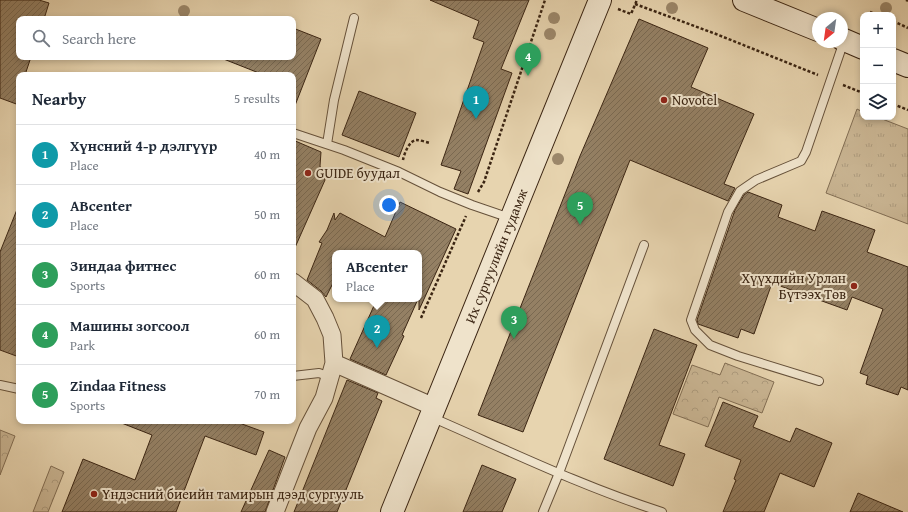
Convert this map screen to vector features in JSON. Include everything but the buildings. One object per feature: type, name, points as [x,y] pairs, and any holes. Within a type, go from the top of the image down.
[{"type":"main road","name":"Их сургуулийн гудамж","points":[[392,512],[600,0]]},
{"type":"main road","points":[[744,0],[812,28]]},
{"type":"main road","points":[[896,61],[908,66]]},
{"type":"street","points":[[274,512],[308,428],[324,398],[332,370],[332,335],[325,318],[315,299],[296,284]]},
{"type":"street","points":[[332,370],[432,412]]},
{"type":"lane","points":[[327,144],[334,100],[354,18]]},
{"type":"lane","points":[[819,381],[710,346],[695,330],[691,320],[728,212],[740,191],[756,180],[800,161],[806,152],[831,80],[850,42]]},
{"type":"lane","points":[[296,134],[327,144],[399,172],[440,192],[472,205],[511,218]]},
{"type":"lane","points":[[543,512],[644,245]]},
{"type":"lane","points":[[296,376],[332,370]]},
{"type":"lane","points":[[0,385],[16,388]]},
{"type":"lane","points":[[432,412],[559,473],[628,502],[662,512]]},
{"type":"path","points":[[421,318],[472,205],[484,182],[545,0]]},
{"type":"path","points":[[636,4],[860,91]]},
{"type":"path","points":[[896,22],[908,28]]},
{"type":"path","points":[[896,105],[908,110]]},
{"type":"path","points":[[404,154],[412,142],[416,140],[430,143]]},
{"type":"green space","points":[[857,109],[860,110],[860,120],[885,120],[908,129],[908,224],[826,193]]},
{"type":"green space","points":[[725,363],[774,382],[762,413],[719,397],[708,427],[673,414],[692,365],[720,375]]},
{"type":"green space","points":[[0,430],[15,436],[0,475]]},
{"type":"green space","points":[[51,466],[64,472],[48,512],[33,512]]},
{"type":"place","name":"Машины зогсоол","points":[[528,76]]},
{"type":"place","name":"Novotel","points":[[664,100]]},
{"type":"place","name":"Хүнсний 4-р дэлгүүр","points":[[476,119]]},
{"type":"place","name":"GUIDE буудал","points":[[308,173]]},
{"type":"place","name":"Zindaa Fitness","points":[[580,225]]},
{"type":"place","name":"Хүүхдийн Урлан Бүтээх Төв","points":[[854,286]]},
{"type":"place","name":"Зиндаа фитнес","points":[[514,339]]},
{"type":"place","name":"ABcenter","points":[[377,348]]},
{"type":"place","name":"Үндэсний биеийн тамирын дээд сургууль","points":[[94,494]]}]
